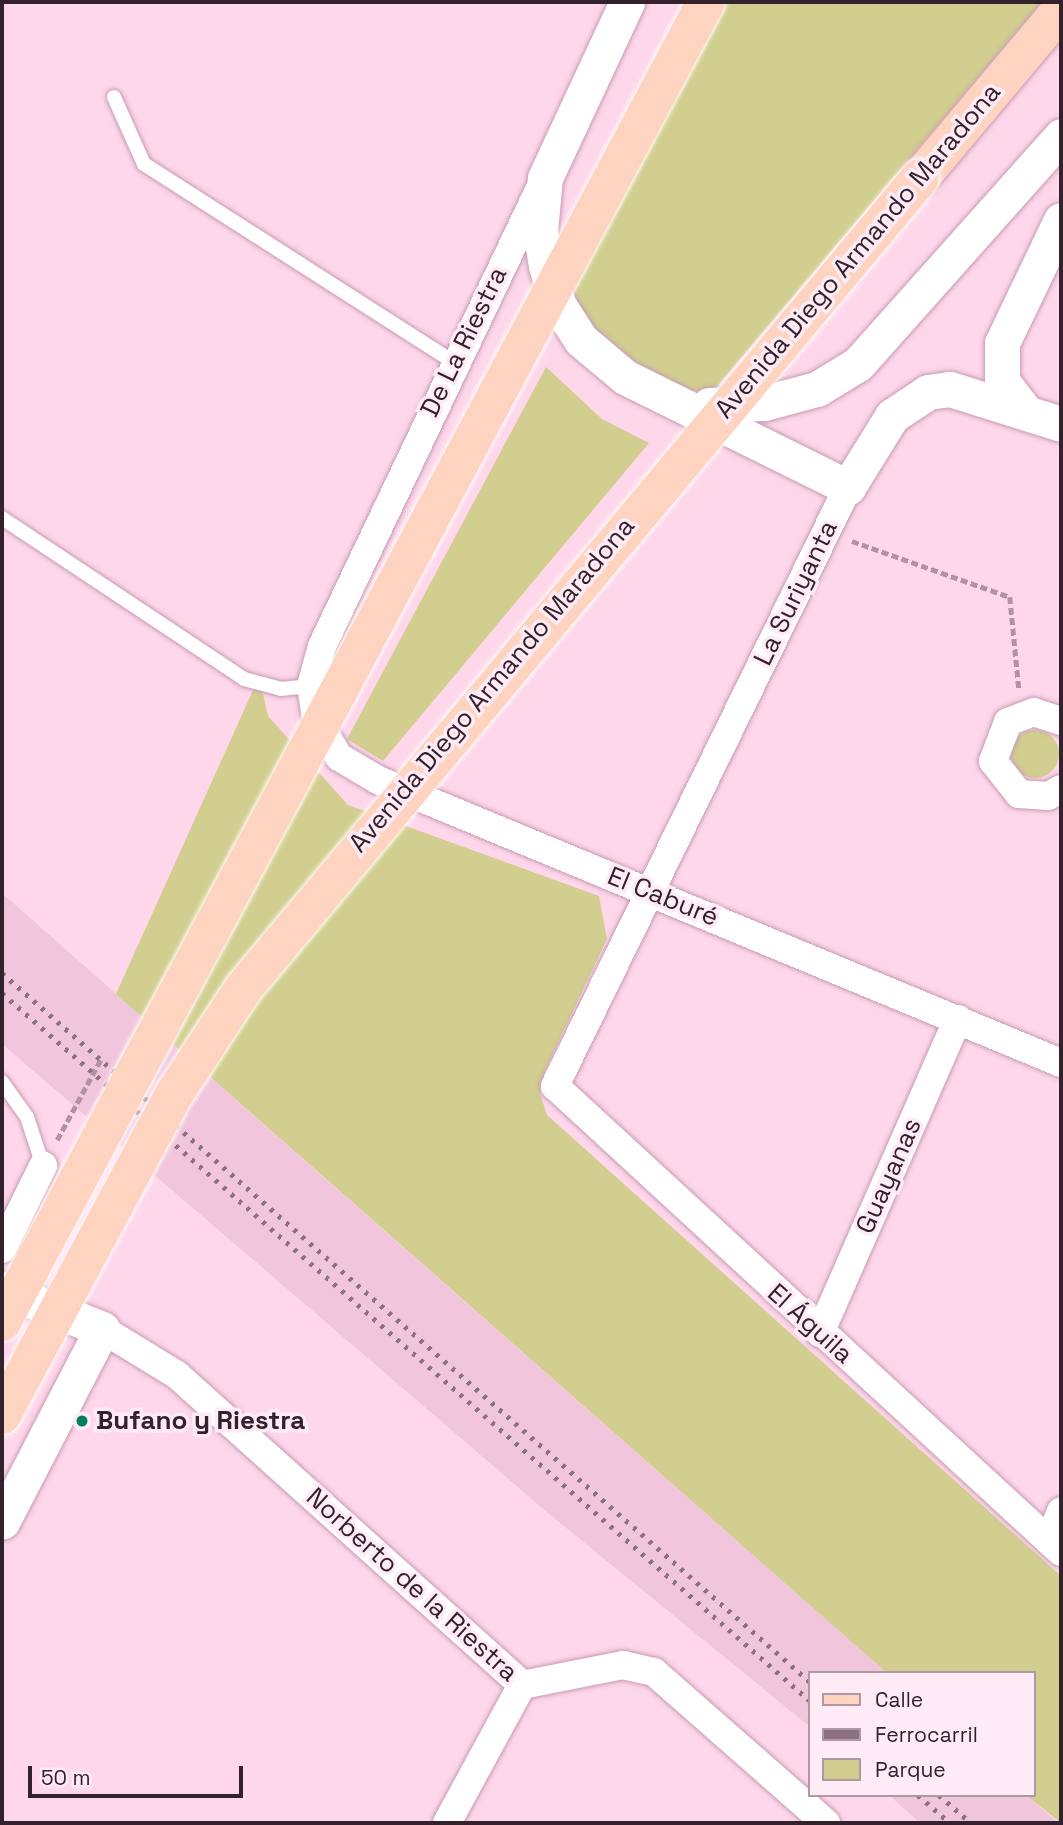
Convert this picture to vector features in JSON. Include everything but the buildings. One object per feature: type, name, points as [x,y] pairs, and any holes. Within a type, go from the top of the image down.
[{"type":"main road","points":[[2,1322],[706,2]]},
{"type":"main road","name":"Avenida Diego Armando Maradona","points":[[2,1415],[175,1093],[243,989],[1061,10]]},
{"type":"street","name":"De La Riestra","points":[[311,686],[322,646],[454,362],[627,2]]},
{"type":"street","points":[[678,404],[764,403],[817,389],[858,364],[1061,136]]},
{"type":"street","points":[[545,177],[540,231],[558,304],[581,340],[607,362],[678,404],[848,486]]},
{"type":"street","points":[[1026,411],[1002,382],[1002,343],[1061,220]]},
{"type":"street","name":"La Suriyanta","points":[[559,1096],[557,1071],[649,892],[848,486],[906,401],[950,389],[1061,424]]},
{"type":"street","name":"El Caburé","points":[[311,686],[316,719],[338,757],[359,771],[1061,1063]]},
{"type":"street","points":[[1061,721],[1047,714],[1021,715],[1008,722],[994,746],[998,775],[1019,794],[1048,796],[1061,789]]},
{"type":"street","name":"Guayanas","points":[[820,1333],[958,1019]]},
{"type":"street","name":"El Águila","points":[[559,1096],[1055,1546]]},
{"type":"street","points":[[2,1249],[43,1166]]},
{"type":"street","name":"Norberto de la Riestra","points":[[2,1289],[102,1329],[177,1375],[522,1685],[623,1665],[654,1672],[826,1823]]},
{"type":"street","points":[[2,1522],[102,1329]]},
{"type":"street","points":[[1055,1546],[1061,1511]]},
{"type":"street","points":[[447,1823],[522,1685]]},
{"type":"lane","points":[[114,97],[144,164],[454,362]]},
{"type":"lane","points":[[2,518],[244,679],[281,689],[311,686]]},
{"type":"lane","points":[[2,1082],[27,1117],[43,1166]]},
{"type":"path","points":[[827,532],[1010,597],[1021,715]]},
{"type":"shaded area","points":[[2,893],[885,1671],[808,1671],[808,1725],[548,1513],[2,1044]]},
{"type":"shaded area","points":[[891,1797],[1028,1797],[1058,1823],[920,1823]]},
{"type":"green space","points":[[719,2],[1042,2],[714,390],[682,391],[629,365],[584,324],[566,289]]},
{"type":"green space","points":[[546,367],[602,419],[649,443],[383,761],[347,739]]},
{"type":"green space","points":[[259,677],[268,716],[348,805],[599,896],[607,939],[545,1070],[540,1094],[547,1115],[1061,1576],[1061,1823],[1028,1797],[1035,1797],[1035,1671],[885,1671],[116,994]]},
{"type":"green space","points":[[1035,730],[1052,737],[1059,754],[1052,771],[1035,778],[1018,771],[1011,754],[1018,737]]},
{"type":"railway","points":[[2,973],[808,1680]]},
{"type":"railway","points":[[2,993],[808,1699]]},
{"type":"railway","points":[[920,1797],[950,1823]]},
{"type":"railway","points":[[941,1797],[971,1823]]},
{"type":"place","name":"Bufano y Riestra","points":[[82,1421]]}]
